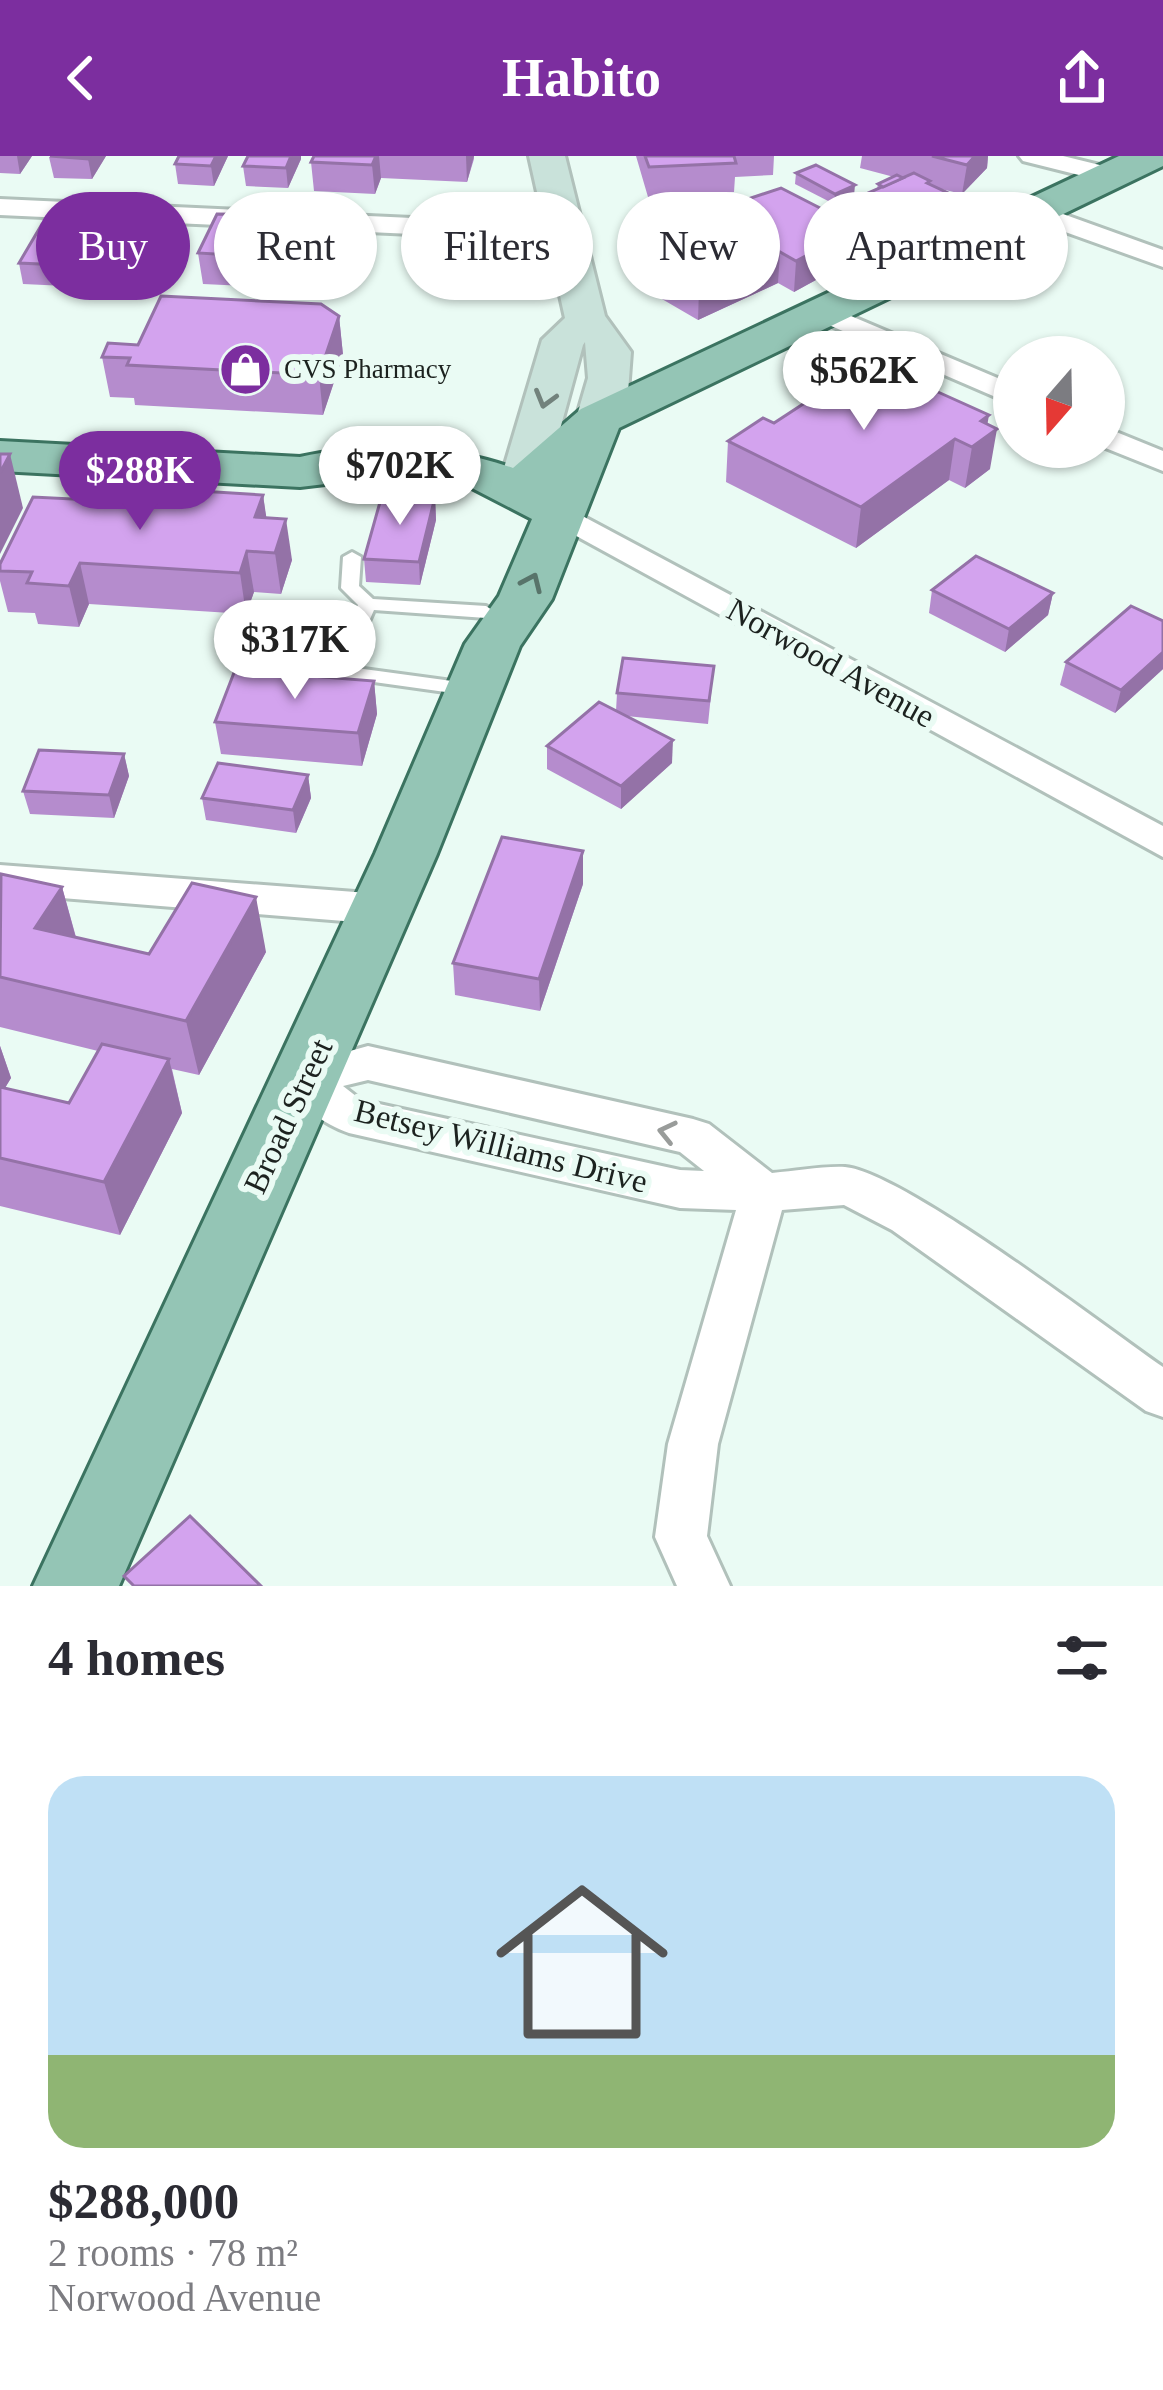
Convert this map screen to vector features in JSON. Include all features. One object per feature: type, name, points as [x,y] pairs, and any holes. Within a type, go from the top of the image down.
[{"type":"main road","name":"Broad Street","points":[[547,156],[555,192]]},
{"type":"main road","points":[[1068,197],[1152,156]]},
{"type":"main road","name":"Broad Street","points":[[527,496],[598,419],[610,379],[611,351],[604,334],[586,321],[581,300]]},
{"type":"main road","points":[[598,419],[853,300]]},
{"type":"main road","name":"Broad Street","points":[[76,1586],[381,909],[485,649],[525,599],[527,496],[562,340],[586,321]]},
{"type":"main road","points":[[0,456],[300,472],[318,487],[527,496]]},
{"type":"street","points":[[1032,156],[1111,175]]},
{"type":"street","points":[[0,207],[401,225]]},
{"type":"street","points":[[1068,224],[1163,259]]},
{"type":"street","points":[[825,313],[993,387]]},
{"type":"street","points":[[1125,445],[1163,462]]},
{"type":"street","name":"Norwood Avenue","points":[[527,496],[1163,843]]},
{"type":"street","points":[[0,879],[381,909]]},
{"type":"street","name":"Betsey Williams Drive","points":[[304,1080],[349,1115],[680,1189],[764,1192],[848,1186],[908,1216],[1163,1395]]},
{"type":"street","points":[[704,1586],[681,1537],[693,1444],[764,1192]]},
{"type":"lane","points":[[352,557],[350,588],[368,604],[485,649]]},
{"type":"lane","points":[[368,604],[338,672],[485,649]]},
{"type":"building","points":[[179,156],[216,156],[211,166],[175,164]]},
{"type":"building","points":[[248,156],[291,156],[286,168],[243,166]]},
{"type":"building","points":[[314,156],[376,156],[372,165],[311,162]]},
{"type":"building","points":[[645,156],[734,156],[736,163],[649,167]]},
{"type":"building","points":[[932,156],[975,156],[967,165]]},
{"type":"building","points":[[816,165],[855,185],[831,192],[796,173]]},
{"type":"building","points":[[914,173],[946,192],[871,192]]},
{"type":"building","points":[[897,175],[903,178],[883,187],[878,184]]},
{"type":"building","points":[[781,188],[804,200],[804,257],[796,261],[780,252],[780,192],[769,192]]},
{"type":"building","points":[[214,220],[214,254],[198,253]]},
{"type":"building","points":[[36,234],[36,264],[19,263]]},
{"type":"building","points":[[159,300],[321,304],[339,316],[319,375],[127,365],[130,358],[102,357],[108,343],[138,345]]},
{"type":"building","points":[[869,361],[989,415],[981,421],[993,427],[993,432],[972,447],[955,439],[861,507],[728,441],[763,418],[774,423]]},
{"type":"building","points":[[0,454],[10,454],[0,473]]},
{"type":"building","points":[[119,486],[263,495],[255,517],[286,519],[275,553],[247,551],[240,573],[80,563],[69,586],[27,583],[32,572],[0,571],[33,497],[112,501]]},
{"type":"building","points":[[382,495],[435,497],[419,562],[364,559]]},
{"type":"building","points":[[976,556],[1053,593],[1009,629],[932,590]]},
{"type":"building","points":[[1131,606],[1163,621],[1163,652],[1121,690],[1066,662]]},
{"type":"building","points":[[623,658],[714,666],[709,701],[617,693]]},
{"type":"building","points":[[235,670],[374,681],[358,733],[215,722]]},
{"type":"building","points":[[599,702],[673,740],[621,786],[547,746]]},
{"type":"building","points":[[39,750],[124,754],[109,795],[23,791]]},
{"type":"building","points":[[218,763],[308,775],[293,810],[202,798]]},
{"type":"building","points":[[502,837],[583,851],[539,979],[453,963]]},
{"type":"building","points":[[1,874],[62,887],[35,928],[149,954],[192,883],[256,897],[186,1021],[0,977]]},
{"type":"building","points":[[102,1044],[169,1059],[104,1182],[0,1158],[0,1087],[69,1103]]},
{"type":"building","points":[[190,1516],[261,1586],[134,1586],[124,1576]]},
{"type":"place","name":"CVS Pharmacy","points":[[245,369]]}]
